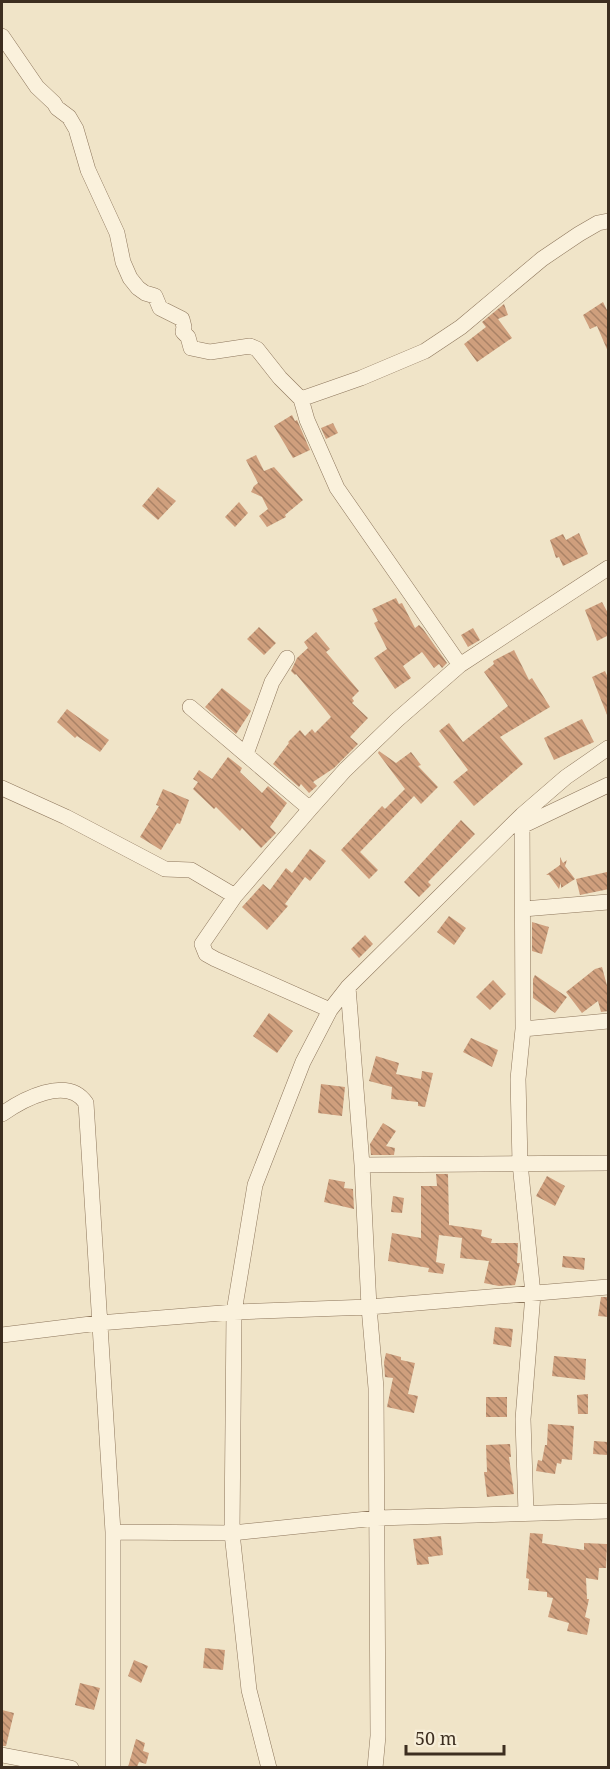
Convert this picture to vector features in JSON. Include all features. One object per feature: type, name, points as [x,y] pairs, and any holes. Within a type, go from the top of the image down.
[{"type":"street","points":[[2,36],[37,87],[69,117],[76,129],[88,170],[117,233],[123,262],[130,278],[138,288],[155,296],[160,308],[182,319],[183,332],[188,337],[191,348],[210,352],[250,346],[257,349],[280,378],[301,399],[337,488],[460,664]]},
{"type":"street","points":[[301,399],[361,378],[425,351],[461,327],[542,259],[598,223],[609,221]]},
{"type":"street","points":[[330,1010],[206,954],[202,944],[235,896],[345,770],[460,664],[609,568]]},
{"type":"street","points":[[246,754],[272,682],[287,658]]},
{"type":"street","points":[[190,706],[310,809]]},
{"type":"street","points":[[269,1767],[249,1690],[232,1533],[234,1312],[255,1185],[303,1062],[330,1010],[348,987],[566,777],[609,748]]},
{"type":"street","points":[[522,820],[609,785]]},
{"type":"street","points":[[2,788],[66,817],[165,869],[191,870],[235,896]]},
{"type":"street","points":[[522,820],[523,1029],[518,1079],[520,1163],[533,1294],[523,1419],[526,1512]]},
{"type":"street","points":[[524,909],[609,902]]},
{"type":"street","points":[[348,987],[376,1388],[378,1736],[375,1767]]},
{"type":"street","points":[[523,1029],[609,1021]]},
{"type":"street","points":[[2,1114],[20,1101],[43,1092],[75,1093],[86,1103],[113,1532],[113,1767]]},
{"type":"street","points":[[362,1165],[609,1163]]},
{"type":"street","points":[[2,1335],[99,1323],[234,1312],[369,1307],[609,1287]]},
{"type":"street","points":[[113,1532],[232,1533],[377,1518],[609,1511]]},
{"type":"street","points":[[2,1755],[71,1767]]},
{"type":"building","points":[[603,302],[609,314],[609,354],[597,326],[590,329],[583,315]]},
{"type":"building","points":[[504,304],[508,315],[498,319],[512,338],[477,362],[464,344],[486,327],[482,322]]},
{"type":"building","points":[[292,415],[295,421],[297,420],[310,450],[293,458],[274,426]]},
{"type":"building","points":[[333,423],[338,433],[326,439],[321,428]]},
{"type":"building","points":[[256,455],[264,471],[274,467],[303,500],[285,515],[286,517],[267,527],[259,516],[268,509],[262,497],[251,492],[258,483],[246,460]]},
{"type":"building","points":[[158,487],[176,501],[158,520],[142,506]]},
{"type":"building","points":[[239,502],[248,513],[235,527],[225,517]]},
{"type":"building","points":[[579,533],[588,554],[563,566],[559,557],[556,558],[550,540],[563,534],[566,540]]},
{"type":"building","points":[[396,598],[399,604],[402,603],[415,628],[419,625],[423,629],[447,663],[442,668],[439,664],[434,668],[422,652],[403,666],[411,678],[395,689],[374,658],[387,649],[374,623],[378,621],[372,609]]},
{"type":"building","points":[[602,602],[609,615],[609,635],[597,641],[585,610]]},
{"type":"building","points":[[259,627],[276,643],[264,655],[247,639]]},
{"type":"building","points":[[473,628],[480,640],[468,647],[461,635]]},
{"type":"building","points":[[316,632],[330,649],[326,652],[359,691],[352,698],[354,701],[352,703],[368,718],[350,737],[358,744],[334,768],[313,782],[317,786],[309,793],[301,784],[299,787],[273,764],[288,742],[300,730],[305,736],[312,729],[315,733],[331,717],[296,674],[291,671],[297,658],[308,648],[304,642]]},
{"type":"building","points":[[514,650],[529,680],[532,678],[550,707],[500,737],[523,764],[474,806],[453,782],[468,770],[439,731],[449,723],[463,742],[508,706],[484,672],[494,664],[493,661]]},
{"type":"building","points":[[605,671],[609,680],[609,720],[592,677]]},
{"type":"building","points":[[222,688],[251,711],[236,734],[205,707]]},
{"type":"building","points":[[67,709],[109,740],[100,752],[77,736],[75,738],[57,722]]},
{"type":"building","points":[[582,719],[594,742],[554,760],[544,738]]},
{"type":"building","points":[[379,751],[396,763],[411,752],[421,765],[418,766],[438,787],[421,804],[414,796],[360,852],[378,870],[369,879],[341,850],[382,806],[385,809],[405,789],[378,753]]},
{"type":"building","points":[[228,757],[242,768],[240,772],[262,793],[268,786],[287,803],[270,827],[276,833],[261,848],[242,828],[240,831],[216,807],[214,809],[193,789],[198,782],[193,779],[199,770],[212,779]]},
{"type":"building","points":[[163,789],[189,800],[180,824],[177,823],[161,850],[140,837],[159,806],[156,805]]},
{"type":"building","points":[[461,820],[475,834],[428,882],[431,885],[419,897],[404,882]]},
{"type":"building","points":[[310,849],[326,861],[310,881],[305,877],[285,904],[288,906],[267,930],[242,907],[263,884],[270,890],[286,868],[292,873]]},
{"type":"building","points":[[560,857],[563,863],[567,860],[565,866],[575,879],[561,888],[561,882],[559,889],[549,875],[546,875],[560,865]]},
{"type":"building","points":[[607,872],[609,889],[580,895],[576,879]]},
{"type":"building","points":[[449,916],[466,928],[454,945],[437,932]]},
{"type":"building","points":[[532,922],[549,927],[542,954],[532,951]]},
{"type":"building","points":[[365,935],[373,944],[359,958],[351,949]]},
{"type":"building","points":[[602,967],[609,993],[609,1011],[601,1012],[598,1001],[582,1013],[566,992],[595,969]]},
{"type":"building","points":[[535,975],[567,997],[555,1013],[533,998]]},
{"type":"building","points":[[493,980],[506,994],[490,1010],[476,997]]},
{"type":"building","points":[[269,1013],[293,1031],[277,1053],[253,1036]]},
{"type":"building","points":[[471,1038],[498,1050],[492,1067],[463,1052]]},
{"type":"building","points":[[376,1056],[399,1063],[396,1074],[421,1079],[422,1071],[433,1073],[425,1107],[418,1106],[418,1102],[391,1099],[392,1087],[369,1081]]},
{"type":"building","points":[[321,1084],[345,1087],[342,1116],[318,1113]]},
{"type":"building","points":[[383,1123],[396,1131],[386,1146],[395,1148],[394,1155],[371,1155],[370,1144]]},
{"type":"building","points":[[436,1174],[448,1174],[449,1225],[482,1230],[481,1236],[492,1239],[491,1243],[518,1243],[517,1263],[520,1263],[515,1285],[499,1286],[484,1283],[489,1261],[460,1258],[462,1238],[439,1235],[436,1262],[445,1264],[443,1274],[428,1272],[429,1268],[388,1261],[392,1233],[421,1238],[421,1186],[437,1186]]},
{"type":"building","points":[[547,1176],[565,1186],[555,1206],[536,1196]]},
{"type":"building","points":[[329,1179],[345,1182],[344,1188],[353,1189],[354,1209],[324,1202]]},
{"type":"building","points":[[393,1196],[404,1198],[402,1213],[391,1212]]},
{"type":"building","points":[[563,1256],[585,1258],[584,1270],[562,1267]]},
{"type":"building","points":[[601,1297],[609,1297],[609,1317],[598,1316]]},
{"type":"building","points":[[495,1327],[513,1329],[511,1347],[493,1344]]},
{"type":"building","points":[[386,1353],[415,1363],[408,1394],[418,1396],[414,1413],[387,1407],[393,1378],[385,1377]]},
{"type":"building","points":[[554,1356],[586,1359],[585,1380],[552,1376]]},
{"type":"building","points":[[588,1394],[588,1414],[578,1414],[577,1395]]},
{"type":"building","points":[[486,1397],[507,1397],[507,1417],[486,1417]]},
{"type":"building","points":[[548,1424],[574,1426],[572,1460],[562,1459],[561,1464],[557,1463],[555,1474],[536,1471],[538,1460],[542,1461],[545,1445],[547,1445]]},
{"type":"building","points":[[594,1441],[608,1442],[607,1455],[593,1454]]},
{"type":"building","points":[[510,1444],[511,1457],[509,1457],[514,1494],[487,1497],[484,1472],[487,1472],[486,1445]]},
{"type":"building","points":[[530,1533],[543,1534],[542,1543],[584,1550],[584,1543],[607,1544],[606,1568],[599,1568],[598,1580],[586,1578],[587,1599],[589,1599],[585,1617],[590,1619],[587,1635],[567,1631],[569,1623],[548,1617],[553,1598],[547,1597],[547,1592],[528,1590],[529,1579],[526,1578]]},
{"type":"building","points":[[441,1536],[443,1555],[428,1557],[429,1564],[417,1565],[413,1539]]},
{"type":"building","points":[[205,1648],[225,1650],[223,1670],[203,1668]]},
{"type":"building","points":[[134,1660],[148,1666],[141,1683],[128,1676]]},
{"type":"building","points":[[80,1683],[100,1688],[94,1710],[75,1705]]},
{"type":"building","points":[[2,1710],[14,1713],[6,1746],[2,1746]]},
{"type":"building","points":[[136,1739],[145,1743],[143,1751],[149,1753],[146,1764],[139,1762],[137,1767],[128,1767]]}]
